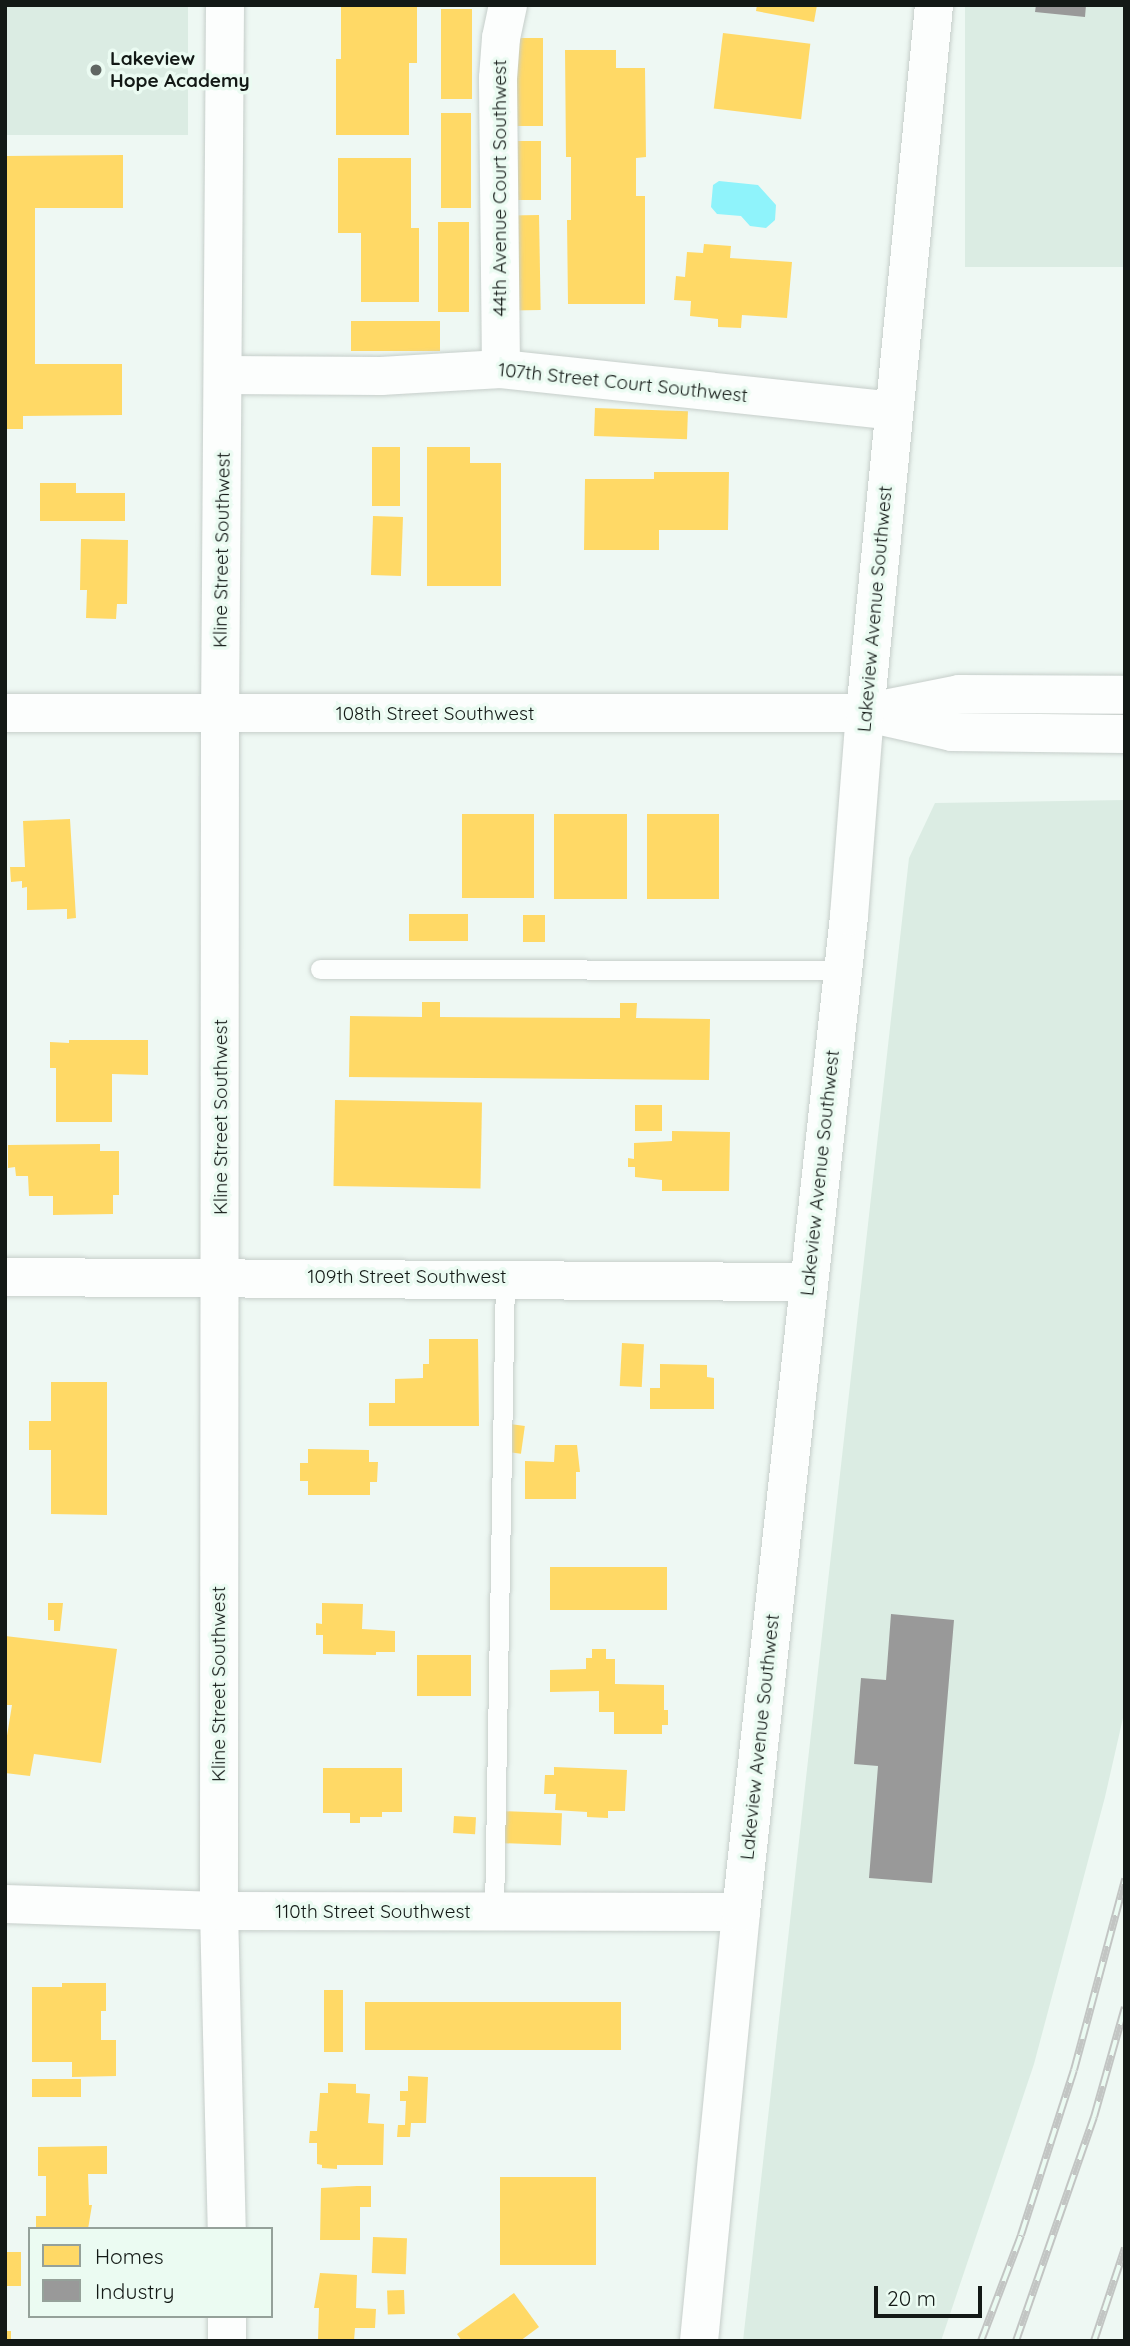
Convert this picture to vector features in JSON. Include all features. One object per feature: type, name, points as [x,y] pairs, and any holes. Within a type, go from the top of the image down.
[{"type":"street","name":"Kline Street Southwest","points":[[225,5],[220,715],[219,1911],[227,2227]]},
{"type":"street","name":"Lakeview Avenue Southwest","points":[[699,2341],[741,1912],[842,970],[934,5]]},
{"type":"street","name":"44th Avenue Court Southwest","points":[[501,369],[499,78],[501,38],[508,7]]},
{"type":"street","name":"107th Street Court Southwest","points":[[224,374],[381,376],[501,369],[894,411]]},
{"type":"street","name":"108th Street Southwest","points":[[5,713],[865,713],[959,694],[1125,695]]},
{"type":"street","name":"108th Street Southwest","points":[[865,713],[952,732],[1125,733]]},
{"type":"street","name":"109th Street Southwest","points":[[5,1277],[221,1276],[808,1282]]},
{"type":"street","name":"110th Street Southwest","points":[[5,1904],[219,1911],[741,1912]]},
{"type":"street","points":[[227,2318],[227,2341]]},
{"type":"lane","points":[[320,969],[842,970]]},
{"type":"lane","points":[[494,1912],[505,1278]]},
{"type":"shaded area","name":"Lakeview Hope Academy","points":[[5,5],[188,5],[188,135],[5,135]]},
{"type":"shaded area","points":[[965,5],[1125,5],[1125,267],[965,267]]},
{"type":"shaded area","points":[[1125,800],[1125,1709],[1105,1797],[1034,2064],[941,2341],[743,2341],[909,858],[935,803]]},
{"type":"water","points":[[719,181],[758,185],[776,205],[775,220],[766,228],[750,226],[741,216],[717,214],[711,207],[713,185]]},
{"type":"building: Homes","points":[[341,5],[417,5],[417,63],[409,63],[409,135],[336,135],[336,59],[341,59]]},
{"type":"building: Homes","points":[[757,5],[817,5],[814,22],[756,11]]},
{"type":"building: Homes","points":[[441,9],[472,9],[472,99],[441,99]]},
{"type":"building: Homes","points":[[723,33],[810,44],[801,119],[714,108]]},
{"type":"building: Homes","points":[[514,38],[543,38],[543,126],[514,126]]},
{"type":"building: Homes","points":[[565,50],[616,50],[616,68],[645,68],[646,157],[636,158],[636,196],[645,196],[645,304],[568,304],[567,220],[571,220],[571,157],[566,157]]},
{"type":"building: Homes","points":[[441,113],[471,113],[471,208],[441,208]]},
{"type":"building: Homes","points":[[513,141],[541,141],[541,200],[513,200]]},
{"type":"building: Homes","points":[[123,155],[123,208],[35,208],[35,364],[122,364],[122,415],[23,416],[23,429],[5,429],[5,156]]},
{"type":"building: Homes","points":[[338,158],[411,158],[411,228],[419,228],[419,302],[361,302],[361,233],[338,233]]},
{"type":"building: Homes","points":[[539,215],[541,310],[512,310],[510,216]]},
{"type":"building: Homes","points":[[438,222],[469,222],[469,312],[438,312]]},
{"type":"building: Homes","points":[[704,244],[731,246],[730,258],[792,262],[787,318],[742,315],[741,328],[718,327],[718,319],[690,316],[691,301],[674,300],[676,276],[685,277],[687,252],[703,253]]},
{"type":"building: Homes","points":[[351,321],[440,321],[440,351],[351,351]]},
{"type":"building: Homes","points":[[595,408],[688,411],[687,439],[594,436]]},
{"type":"building: Homes","points":[[372,447],[400,447],[400,506],[372,506]]},
{"type":"building: Homes","points":[[427,447],[470,447],[470,463],[501,463],[501,586],[427,586]]},
{"type":"building: Homes","points":[[654,472],[729,472],[728,530],[659,530],[659,550],[584,550],[585,479],[654,479]]},
{"type":"building: Homes","points":[[40,483],[76,483],[76,493],[125,493],[125,521],[40,521]]},
{"type":"building: Homes","points":[[373,516],[403,517],[401,576],[371,575]]},
{"type":"building: Homes","points":[[81,539],[128,540],[127,604],[117,604],[116,619],[86,618],[87,590],[80,590]]},
{"type":"building: Homes","points":[[462,814],[534,814],[534,898],[462,898]]},
{"type":"building: Homes","points":[[554,814],[627,814],[627,899],[554,899]]},
{"type":"building: Homes","points":[[647,814],[719,814],[719,899],[647,899]]},
{"type":"building: Homes","points":[[70,819],[76,918],[67,919],[67,909],[27,910],[27,887],[22,888],[22,881],[11,882],[10,867],[25,867],[23,821]]},
{"type":"building: Homes","points":[[409,914],[468,914],[468,941],[409,941]]},
{"type":"building: Homes","points":[[523,915],[545,915],[545,942],[523,942]]},
{"type":"building: Homes","points":[[422,1002],[440,1002],[440,1017],[620,1018],[620,1003],[637,1003],[636,1018],[710,1019],[709,1080],[349,1077],[350,1016],[422,1017]]},
{"type":"building: Homes","points":[[69,1040],[148,1040],[148,1075],[112,1074],[112,1122],[56,1122],[56,1068],[50,1068],[50,1042],[69,1043]]},
{"type":"building: Homes","points":[[335,1100],[482,1103],[480,1189],[333,1186]]},
{"type":"building: Homes","points":[[635,1105],[662,1105],[662,1131],[635,1131]]},
{"type":"building: Homes","points":[[672,1131],[730,1132],[729,1191],[662,1191],[662,1180],[635,1177],[635,1167],[628,1167],[628,1158],[634,1159],[634,1143],[672,1141]]},
{"type":"building: Homes","points":[[100,1144],[100,1151],[119,1151],[119,1195],[113,1195],[113,1214],[53,1215],[53,1196],[29,1196],[28,1176],[16,1176],[15,1167],[8,1168],[8,1145]]},
{"type":"building: Homes","points":[[429,1339],[478,1339],[479,1426],[369,1426],[369,1403],[395,1403],[395,1379],[423,1378],[423,1364],[429,1364]]},
{"type":"building: Homes","points":[[622,1343],[644,1344],[642,1387],[620,1386]]},
{"type":"building: Homes","points":[[660,1364],[707,1365],[707,1377],[714,1378],[714,1409],[650,1409],[650,1388],[660,1388]]},
{"type":"building: Homes","points":[[51,1382],[107,1382],[107,1515],[51,1514],[51,1450],[29,1450],[29,1421],[51,1421]]},
{"type":"building: Homes","points":[[510,1424],[525,1426],[521,1454],[506,1452]]},
{"type":"building: Homes","points":[[555,1445],[577,1445],[580,1472],[576,1472],[576,1499],[525,1499],[525,1461],[554,1462]]},
{"type":"building: Homes","points":[[308,1449],[369,1450],[369,1462],[378,1462],[377,1482],[370,1482],[370,1495],[308,1495],[308,1481],[300,1481],[300,1463],[308,1463]]},
{"type":"building: Homes","points":[[550,1567],[667,1567],[667,1610],[550,1610]]},
{"type":"building: Homes","points":[[48,1603],[63,1603],[60,1631],[54,1631],[54,1620],[48,1620]]},
{"type":"building: Homes","points":[[322,1603],[363,1604],[362,1629],[395,1631],[395,1652],[376,1652],[376,1655],[323,1654],[323,1635],[316,1635],[316,1623],[322,1624]]},
{"type":"building: Homes","points":[[5,1636],[117,1649],[101,1763],[34,1754],[30,1776],[5,1773],[5,1748],[12,1705],[5,1705]]},
{"type":"building: Homes","points":[[592,1649],[606,1649],[606,1659],[615,1659],[615,1684],[664,1685],[664,1710],[668,1710],[668,1725],[662,1725],[662,1734],[614,1734],[614,1712],[599,1712],[599,1691],[550,1692],[550,1670],[586,1669],[586,1658],[592,1658]]},
{"type":"building: Homes","points":[[417,1655],[471,1655],[471,1696],[417,1696]]},
{"type":"building: Homes","points":[[554,1767],[627,1770],[625,1811],[608,1811],[608,1818],[587,1817],[587,1812],[555,1810],[556,1794],[544,1794],[545,1775],[554,1775]]},
{"type":"building: Homes","points":[[323,1768],[402,1768],[402,1812],[382,1812],[382,1817],[360,1817],[360,1823],[350,1823],[350,1813],[323,1813]]},
{"type":"building: Homes","points":[[499,1811],[562,1813],[561,1845],[498,1843]]},
{"type":"building: Homes","points":[[454,1816],[476,1817],[475,1834],[453,1833]]},
{"type":"building: Homes","points":[[62,1983],[106,1983],[106,2011],[101,2011],[101,2040],[116,2040],[116,2076],[72,2077],[72,2062],[32,2062],[32,1987],[62,1987]]},
{"type":"building: Homes","points":[[324,1990],[343,1990],[343,2052],[324,2052]]},
{"type":"building: Homes","points":[[365,2002],[621,2002],[621,2050],[365,2050]]},
{"type":"building: Homes","points":[[408,2076],[428,2077],[426,2123],[411,2123],[410,2137],[397,2137],[398,2125],[405,2125],[406,2101],[400,2101],[400,2091],[408,2091]]},
{"type":"building: Homes","points":[[32,2079],[81,2079],[81,2097],[32,2097]]},
{"type":"building: Homes","points":[[328,2083],[356,2084],[356,2093],[370,2094],[368,2123],[384,2124],[383,2165],[337,2165],[337,2169],[322,2168],[322,2165],[317,2164],[317,2143],[309,2143],[310,2131],[317,2131],[320,2093],[328,2093]]},
{"type":"building: Homes","points":[[107,2146],[107,2174],[88,2174],[89,2205],[92,2205],[88,2227],[36,2227],[36,2216],[46,2216],[46,2176],[38,2176],[38,2147]]},
{"type":"building: Homes","points":[[500,2177],[596,2177],[596,2265],[500,2265]]},
{"type":"building: Homes","points":[[371,2186],[371,2207],[360,2207],[360,2240],[320,2240],[321,2188]]},
{"type":"building: Homes","points":[[373,2237],[407,2238],[406,2274],[372,2273]]},
{"type":"building: Homes","points":[[5,2252],[21,2252],[21,2286],[5,2286]]},
{"type":"building: Homes","points":[[320,2273],[357,2275],[356,2308],[376,2309],[375,2328],[355,2328],[354,2341],[318,2341],[319,2308],[314,2308]]},
{"type":"building: Homes","points":[[404,2290],[405,2314],[388,2315],[387,2291]]},
{"type":"building: Homes","points":[[514,2293],[539,2327],[520,2341],[462,2341],[457,2334]]},
{"type":"building: Homes","points":[[5,2331],[11,2331],[11,2341],[5,2341]]},
{"type":"building: Industry","points":[[1036,5],[1086,5],[1085,17],[1035,12]]},
{"type":"building: Industry","points":[[891,1614],[954,1620],[932,1883],[869,1878],[878,1766],[854,1764],[861,1678],[886,1680]]},
{"type":"railway","points":[[981,2341],[1021,2235],[1074,2070],[1125,1879]]},
{"type":"railway","points":[[1016,2341],[1094,2117],[1125,2007]]},
{"type":"railway","points":[[1094,2341],[1125,2248]]},
{"type":"place","name":"Lakeview Hope Academy","points":[[96,70]]}]
